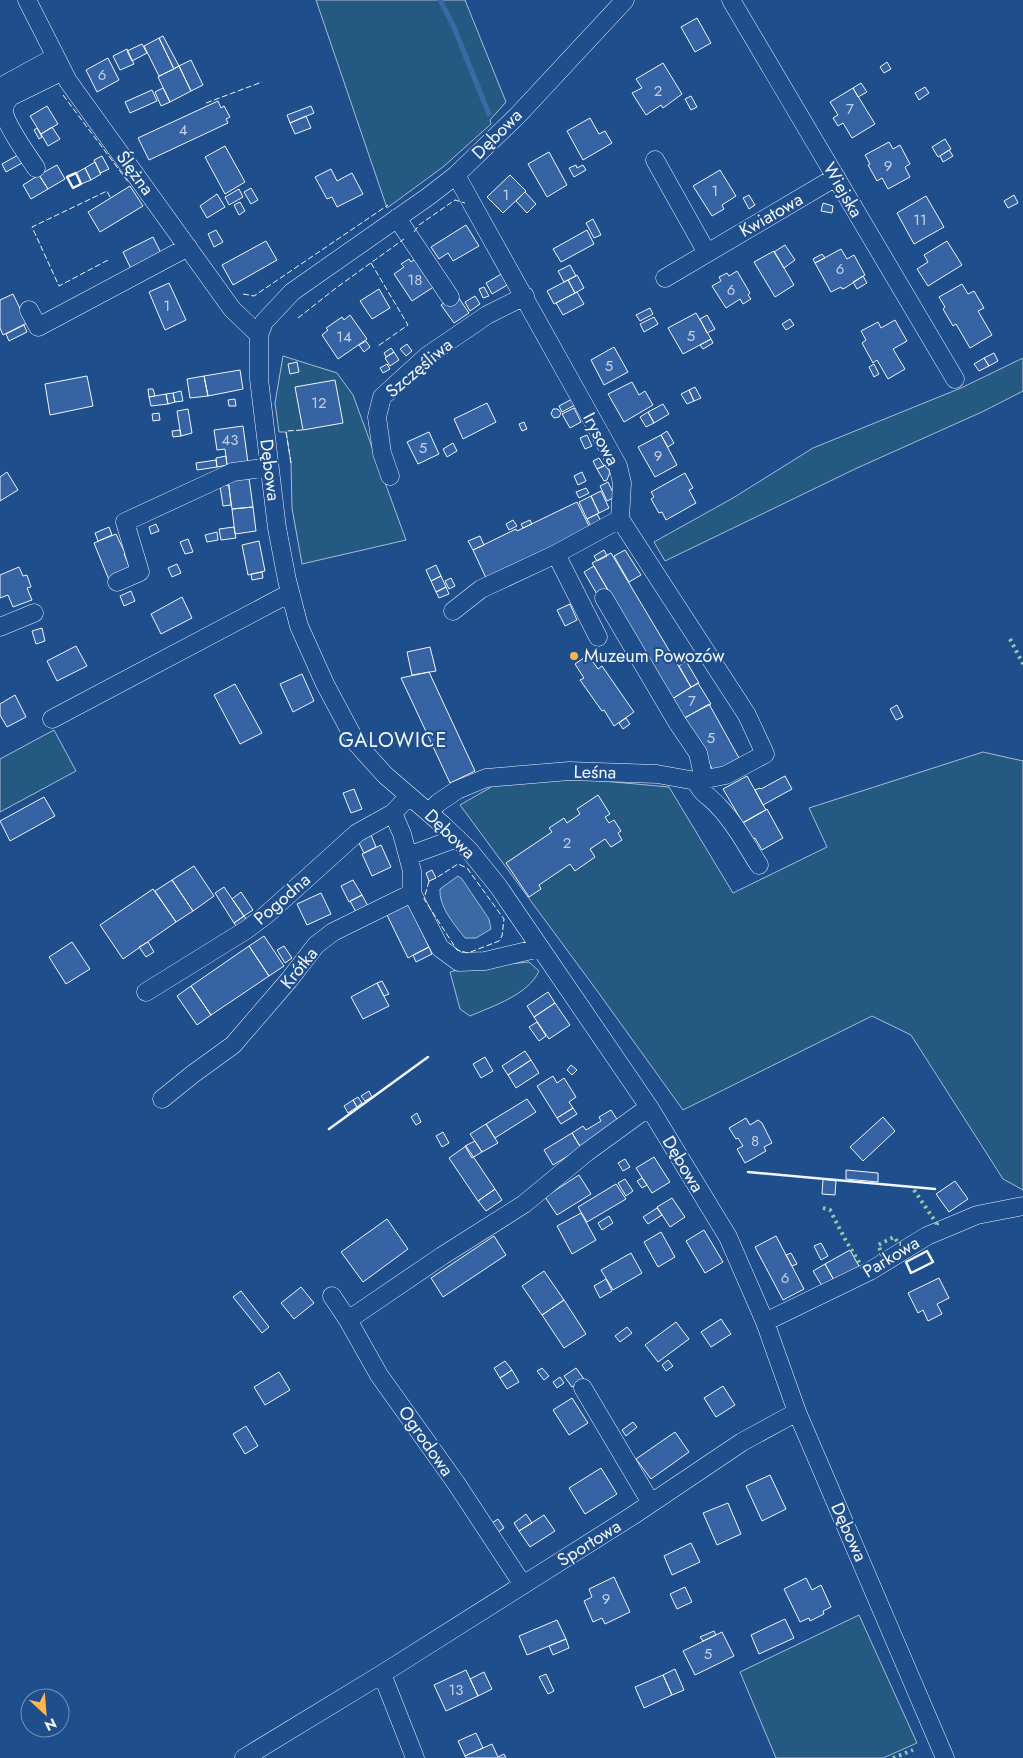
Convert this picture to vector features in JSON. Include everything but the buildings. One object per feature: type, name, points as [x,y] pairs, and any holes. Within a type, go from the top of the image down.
[{"type":"street","name":"Ślężna","points":[[28,0],[68,82],[232,309],[259,335]]},
{"type":"street","name":"Dębowa","points":[[625,0],[518,115],[456,175],[292,292],[264,322],[259,335],[259,380],[277,528],[290,593],[299,626],[324,684],[356,744],[385,775],[457,838],[498,886],[649,1107],[728,1237],[765,1322],[797,1412],[945,1758]]},
{"type":"street","name":"Wiejska","points":[[731,0],[955,379]]},
{"type":"street","points":[[0,88],[59,64]]},
{"type":"street","points":[[36,168],[14,135],[4,112],[5,104],[10,97],[59,64]]},
{"type":"street","points":[[655,160],[707,253]]},
{"type":"street","name":"Irysowa","points":[[456,175],[618,466],[622,483],[620,519]]},
{"type":"street","name":"Kwiatowa","points":[[665,278],[836,177]]},
{"type":"street","points":[[397,218],[450,297]]},
{"type":"street","points":[[29,310],[38,326],[188,248]]},
{"type":"street","name":"Szczęśliwa","points":[[390,476],[382,453],[376,417],[382,397],[427,356],[487,315],[524,296]]},
{"type":"street","points":[[117,582],[140,572],[123,515],[233,472],[269,467]]},
{"type":"street","points":[[453,611],[481,589],[556,554],[620,519]]},
{"type":"street","name":"Leśna","points":[[428,812],[457,790],[486,778],[568,771],[657,774],[700,781],[726,775],[765,754],[747,715],[620,519]]},
{"type":"street","points":[[556,554],[598,637]]},
{"type":"street","points":[[52,719],[290,593]]},
{"type":"street","points":[[604,598],[677,722],[698,753],[700,790],[719,806],[759,865]]},
{"type":"street","points":[[0,626],[34,612]]},
{"type":"street","name":"Pogodna","points":[[146,992],[246,930],[266,915],[357,833],[393,813],[410,796]]},
{"type":"street","points":[[393,813],[412,871],[412,892],[440,948],[459,962],[485,961],[540,948]]},
{"type":"street","points":[[408,856],[457,838]]},
{"type":"street","name":"Krótka","points":[[162,1099],[233,1045],[289,980],[316,945],[333,932],[412,892]]},
{"type":"street","points":[[348,1320],[442,1256],[524,1204],[587,1152],[649,1107]]},
{"type":"street","name":"Parkowa","points":[[765,1322],[870,1271],[927,1236],[977,1215],[1023,1206]]},
{"type":"street","name":"Ogrodowa","points":[[332,1296],[379,1374],[456,1483],[523,1585]]},
{"type":"street","points":[[583,1388],[651,1503]]},
{"type":"street","name":"Sportowa","points":[[244,1758],[523,1585],[742,1442],[797,1412]]},
{"type":"street","points":[[382,1674],[415,1758]]},
{"type":"shaded area","points":[[316,0],[465,0],[506,102],[490,120],[491,124],[443,167],[387,208]]},
{"type":"shaded area","points":[[283,356],[337,373],[353,395],[406,540],[302,564],[292,508],[291,463],[286,432],[279,432],[275,403]]},
{"type":"shaded area","points":[[1023,358],[1023,391],[984,411],[855,469],[665,561],[654,542],[733,498],[813,448],[961,388]]},
{"type":"shaded area","points":[[54,730],[76,771],[0,812],[0,759]]},
{"type":"shaded area","points":[[983,752],[1023,761],[1023,1190],[1003,1179],[911,1035],[872,1016],[683,1110],[460,805],[493,786],[569,778],[669,787],[733,893],[827,847],[809,808]]},
{"type":"shaded area","points":[[458,876],[489,919],[491,929],[476,938],[465,938],[448,915],[440,896],[440,889]]},
{"type":"shaded area","points":[[529,962],[539,971],[527,987],[509,999],[470,1016],[460,1009],[450,972],[465,968]]},
{"type":"shaded area","points":[[859,1615],[917,1743],[883,1758],[776,1758],[740,1672]]},
{"type":"waterway","points":[[440,0],[453,25],[489,114]]},
{"type":"hedge","points":[[1010,639],[1023,664]]},
{"type":"hedge","points":[[914,1190],[936,1225]]},
{"type":"hedge","points":[[823,1208],[830,1210],[846,1241],[862,1267],[864,1266]]},
{"type":"hedge","points":[[880,1255],[882,1254],[878,1245],[894,1237],[901,1244]]},
{"type":"hedge","points":[[893,1758],[913,1750]]},
{"type":"fence","points":[[206,103],[262,82]]},
{"type":"fence","points":[[63,95],[129,183]]},
{"type":"fence","points":[[110,197],[107,191],[32,227],[59,286],[110,259]]},
{"type":"fence","points":[[414,232],[419,225],[455,200],[465,203]]},
{"type":"fence","points":[[243,294],[254,296],[388,205]]},
{"type":"fence","points":[[298,318],[404,239]]},
{"type":"fence","points":[[371,263],[408,325],[378,346]]},
{"type":"fence","points":[[291,463],[286,431],[303,430]]},
{"type":"fence","points":[[429,881],[424,899],[457,950],[468,953],[499,941],[502,936],[504,919],[467,868],[458,864],[436,878]]},
{"type":"wall","points":[[76,173],[81,184],[73,188],[67,177],[76,173]]},
{"type":"wall","points":[[329,1129],[428,1057]]},
{"type":"wall","points":[[748,1172],[935,1189]]},
{"type":"wall","points":[[927,1251],[933,1262],[911,1273],[906,1262],[927,1251]]},
{"type":"place","name":"Muzeum Powozów","points":[[574,656]]},
{"type":"district","name":"GALOWICE","points":[[393,740]]}]
